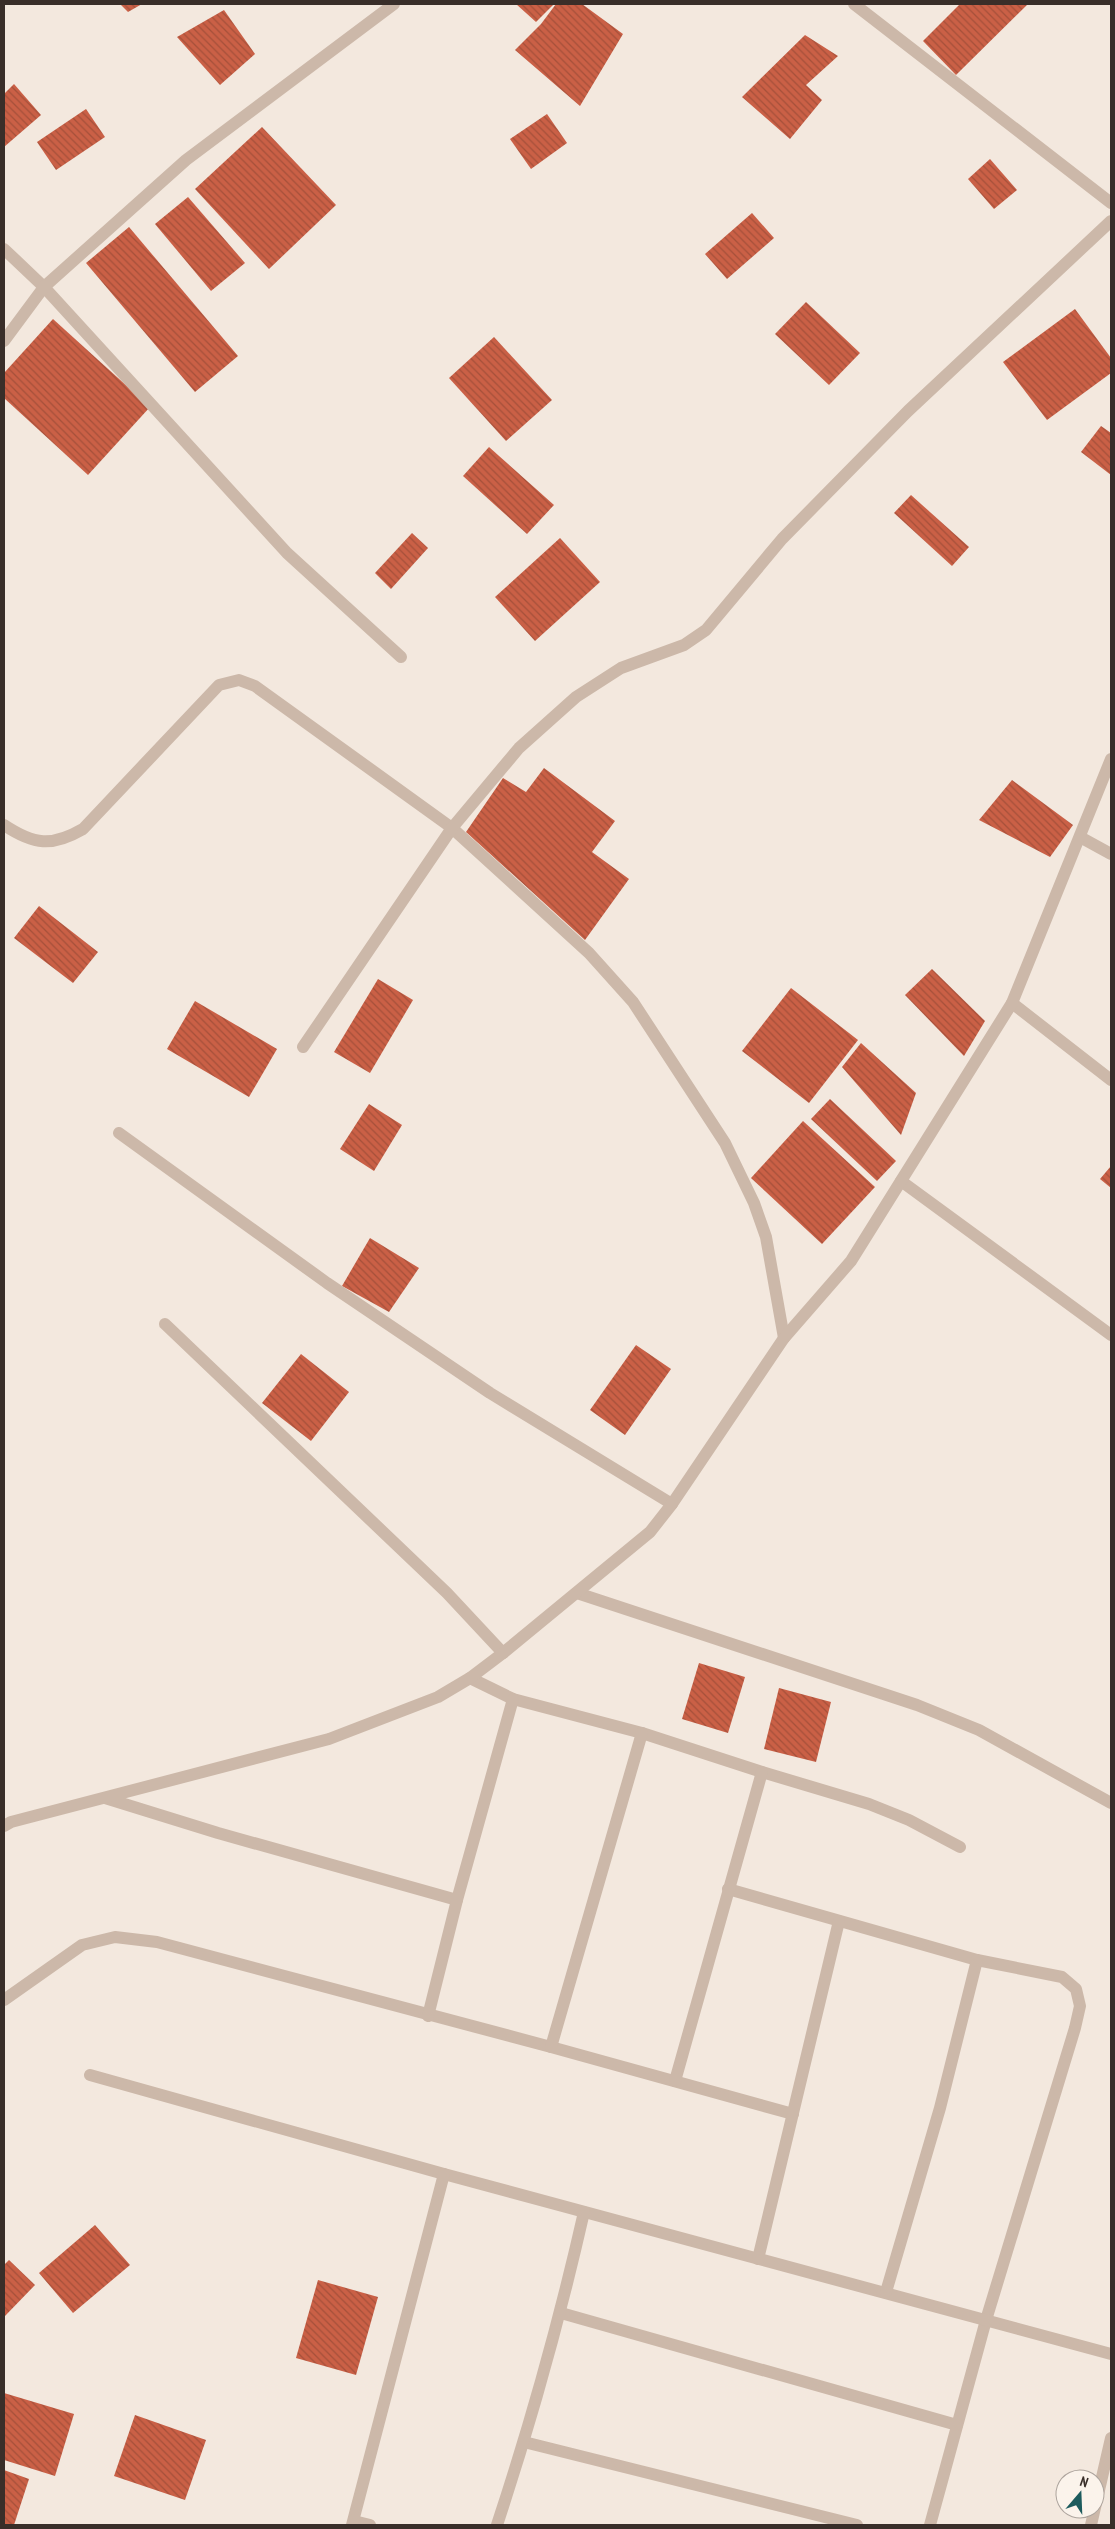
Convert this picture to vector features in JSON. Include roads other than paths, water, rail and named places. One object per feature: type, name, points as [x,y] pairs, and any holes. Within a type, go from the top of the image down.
[{"type":"street","points":[[4,341],[44,287],[186,160],[394,4]]},
{"type":"street","points":[[854,4],[1111,203]]},
{"type":"street","points":[[303,1047],[452,828],[520,748],[576,697],[621,668],[684,645],[706,630],[782,539],[908,411],[1111,221]]},
{"type":"street","points":[[4,249],[44,287],[288,554],[401,657]]},
{"type":"street","points":[[4,825],[19,835],[41,842],[63,840],[83,829],[219,685],[239,680],[255,686],[452,828],[588,953],[632,1002],[682,1075],[724,1143],[754,1203],[766,1237],[784,1338]]},
{"type":"street","points":[[6,1821],[105,1798],[329,1739],[438,1697],[470,1678],[503,1653],[650,1532],[672,1504],[784,1338],[851,1261],[1012,1003],[1111,759]]},
{"type":"street","points":[[1080,837],[1111,854]]},
{"type":"street","points":[[1012,1003],[1111,1080]]},
{"type":"street","points":[[119,1133],[327,1283],[482,1388],[557,1436],[672,1504]]},
{"type":"street","points":[[901,1181],[1111,1335]]},
{"type":"street","points":[[165,1324],[447,1593],[503,1653]]},
{"type":"street","points":[[577,1593],[917,1705],[979,1730],[1111,1803]]},
{"type":"street","points":[[470,1678],[513,1699],[642,1733],[869,1804],[909,1820],[960,1847]]},
{"type":"street","points":[[428,2016],[457,1900],[513,1699]]},
{"type":"street","points":[[551,2046],[642,1733]]},
{"type":"street","points":[[675,2081],[762,1772]]},
{"type":"street","points":[[105,1798],[218,1833],[457,1900]]},
{"type":"street","points":[[728,1889],[976,1960],[1062,1977],[1076,1990],[1080,2006],[1075,2028],[986,2320],[930,2525]]},
{"type":"street","points":[[758,2259],[839,1921]]},
{"type":"street","points":[[4,2000],[82,1944],[116,1937],[157,1942],[428,2016],[551,2046],[793,2114]]},
{"type":"street","points":[[886,2292],[940,2108],[976,1960]]},
{"type":"street","points":[[90,2075],[444,2174],[1111,2354]]},
{"type":"street","points":[[370,2525],[353,2523],[444,2174]]},
{"type":"street","points":[[497,2525],[524,2442],[561,2313],[584,2212]]},
{"type":"street","points":[[561,2313],[957,2425]]},
{"type":"street","points":[[1092,2525],[1111,2438]]},
{"type":"street","points":[[524,2442],[857,2525]]}]
